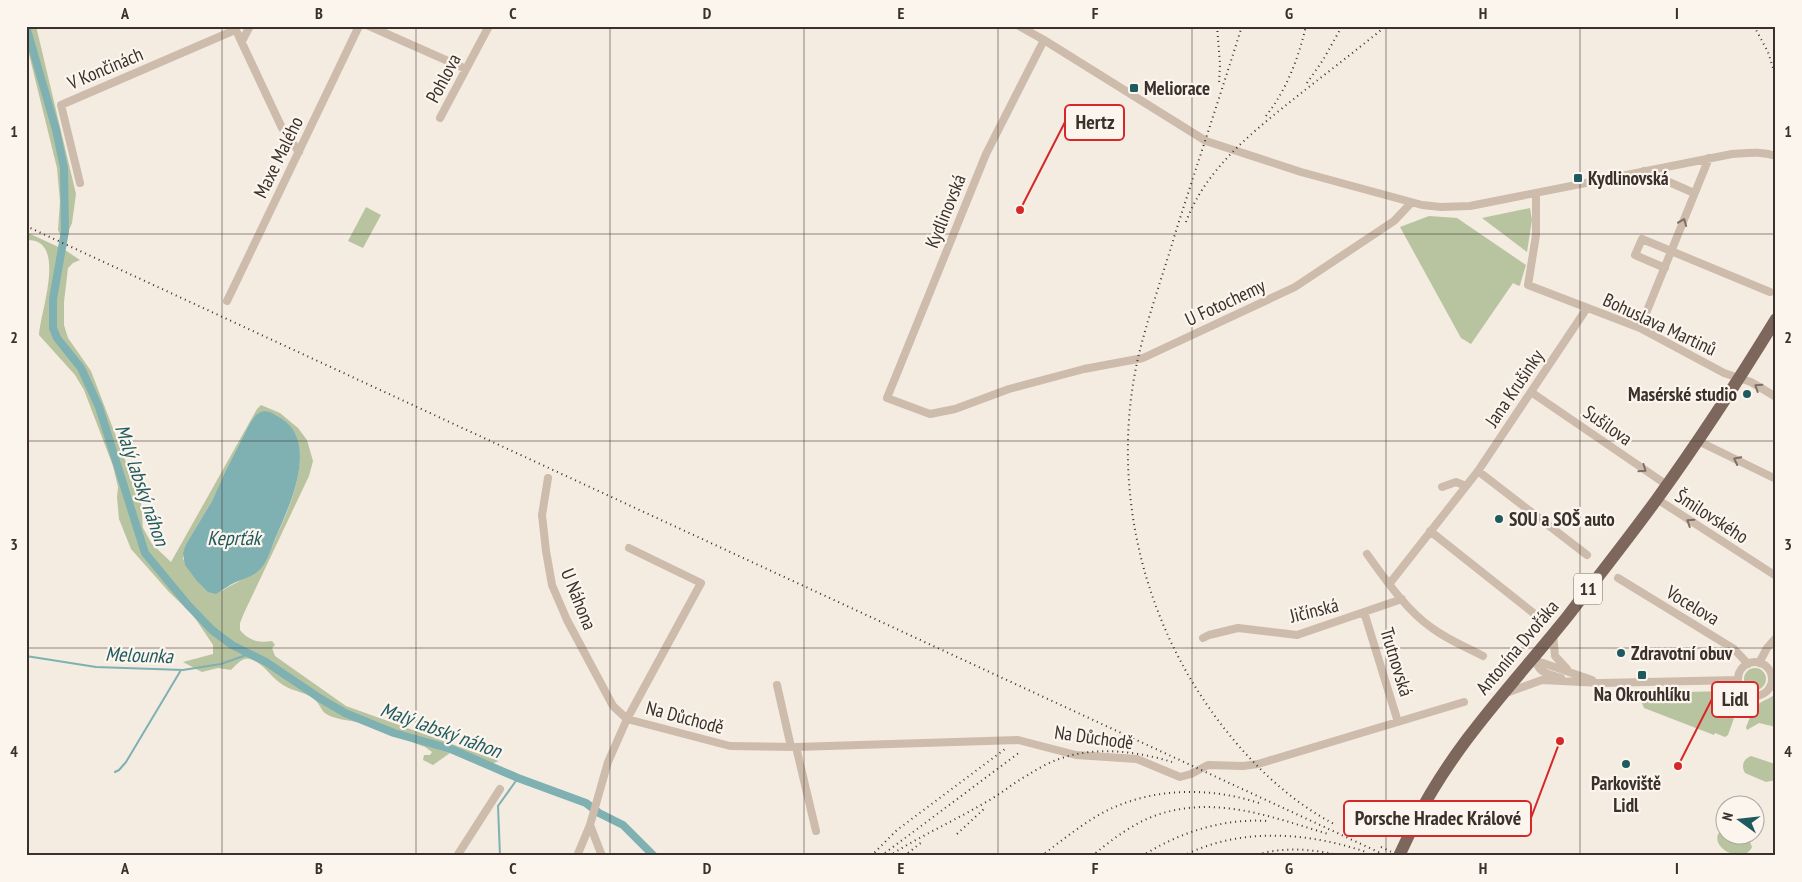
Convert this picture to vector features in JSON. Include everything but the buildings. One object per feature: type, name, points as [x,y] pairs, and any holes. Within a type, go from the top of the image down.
[{"type":"main road","name":"Antonína Dvořáka","points":[[1399,856],[1416,820],[1449,763],[1502,695],[1533,660],[1657,499],[1698,441],[1776,320]]},
{"type":"street","points":[[242,41],[250,26]]},
{"type":"street","name":"Maxe Malého","points":[[227,301],[359,26]]},
{"type":"street","points":[[369,26],[466,69]]},
{"type":"street","name":"Pohlova","points":[[440,118],[489,26]]},
{"type":"street","points":[[1018,26],[1044,40],[1206,141],[1301,172],[1410,203],[1438,207],[1470,206],[1709,158],[1755,152],[1776,156]]},
{"type":"street","points":[[235,28],[282,128],[299,152]]},
{"type":"street","name":"V Končinách","points":[[80,183],[61,105],[235,28]]},
{"type":"street","name":"Kydlinovská","points":[[887,398],[986,154],[1044,40]]},
{"type":"street","points":[[1640,328],[1709,158]]},
{"type":"street","points":[[1644,171],[1694,193]]},
{"type":"street","name":"Bohuslava Martinů","points":[[1536,193],[1536,235],[1528,285],[1640,328],[1724,373],[1753,383],[1776,397]]},
{"type":"street","name":"U Fotochemy","points":[[887,398],[930,414],[937,414],[1030,383],[1084,369],[1143,358],[1295,287],[1394,222],[1410,203]]},
{"type":"street","points":[[1665,268],[1635,255],[1642,239],[1770,292]]},
{"type":"street","name":"Jana Krušinky","points":[[1390,583],[1478,471],[1588,308]]},
{"type":"street","name":"Sušilova","points":[[1531,392],[1667,485]]},
{"type":"street","points":[[1698,441],[1776,479]]},
{"type":"street","points":[[1478,471],[1587,555]]},
{"type":"street","name":"U Náhona","points":[[548,478],[542,515],[552,585],[567,620],[613,706],[627,719]]},
{"type":"street","points":[[1442,487],[1456,482],[1466,486]]},
{"type":"street","name":"Šmilovského","points":[[1657,499],[1776,576]]},
{"type":"street","points":[[1430,531],[1541,619]]},
{"type":"street","points":[[578,856],[590,825],[608,762],[627,719],[701,583],[629,548]]},
{"type":"street","points":[[1368,554],[1402,598],[1431,628],[1483,656]]},
{"type":"street","name":"Vocelova","points":[[1618,578],[1734,649],[1748,664]]},
{"type":"street","name":"Jičínská","points":[[1203,638],[1238,628],[1297,635],[1402,598]]},
{"type":"street","name":"Trutnovská","points":[[1364,612],[1398,722]]},
{"type":"street","points":[[1553,634],[1555,656],[1570,672]]},
{"type":"street","points":[[1759,663],[1767,648],[1776,638]]},
{"type":"street","points":[[1533,660],[1601,683]]},
{"type":"street","points":[[1533,660],[1541,671],[1573,682]]},
{"type":"street","points":[[1759,663],[1773,673],[1771,682],[1773,686],[1761,694],[1750,695],[1742,689],[1738,680],[1741,670],[1748,664],[1759,663]]},
{"type":"street","points":[[1502,695],[1536,681],[1601,683],[1738,680]]},
{"type":"street","points":[[777,685],[816,831]]},
{"type":"street","name":"Na Důchodě","points":[[627,719],[730,746],[794,747],[1018,740],[1076,755],[1137,759],[1182,777],[1208,764],[1243,766],[1258,764],[1464,702]]},
{"type":"street","points":[[457,856],[500,789]]},
{"type":"street","points":[[590,825],[602,856]]},
{"type":"green space","points":[[26,26],[36,26],[76,194],[72,223],[66,237],[60,234],[58,230],[60,201],[57,168],[26,42]]},
{"type":"green space","points":[[366,207],[381,215],[363,248],[348,241]]},
{"type":"green space","points":[[1530,208],[1532,220],[1527,252],[1482,218]]},
{"type":"green space","points":[[1429,216],[1457,218],[1526,265],[1520,285],[1513,283],[1471,344],[1461,338],[1400,227]]},
{"type":"green space","points":[[26,232],[65,250],[80,260],[68,268],[64,302],[64,325],[68,338],[91,371],[127,465],[136,477],[140,488],[143,528],[152,544],[171,562],[257,409],[261,405],[280,413],[298,428],[307,440],[313,461],[309,476],[244,613],[240,623],[240,630],[247,637],[254,640],[272,641],[275,645],[272,648],[275,656],[346,706],[499,761],[483,767],[450,753],[433,765],[423,760],[424,755],[430,755],[432,752],[425,747],[368,725],[330,716],[323,711],[314,699],[283,685],[255,661],[244,659],[231,670],[218,668],[202,672],[183,662],[213,654],[213,645],[193,615],[169,592],[131,549],[119,519],[118,487],[113,466],[84,390],[75,375],[39,335],[49,280],[49,265],[47,252],[40,243],[29,240],[26,243]],"holes":[[[264,411],[281,418],[292,429],[298,442],[300,458],[298,474],[289,507],[263,563],[249,575],[222,591],[183,559],[186,544],[212,501],[250,423],[254,417]]]},
{"type":"green space","points":[[1755,668],[1765,675],[1766,679],[1759,689],[1755,690],[1745,683],[1744,679],[1751,669]]},
{"type":"green space","points":[[1729,691],[1736,695],[1739,704],[1728,735],[1725,737],[1715,733],[1714,735],[1644,708],[1641,701],[1643,693]]},
{"type":"green space","points":[[1776,693],[1776,727],[1759,723],[1747,730],[1746,727],[1752,711],[1760,703]]},
{"type":"green space","points":[[1751,756],[1775,764],[1776,780],[1766,782],[1745,773],[1744,763]]},
{"type":"green space","points":[[1719,844],[1751,844],[1752,847],[1743,855],[1737,855],[1724,850]]},
{"type":"water","name":"Keprťák","points":[[264,411],[271,412],[281,418],[293,429],[298,443],[300,459],[293,493],[263,566],[252,575],[233,583],[216,594],[208,592],[185,565],[183,553],[186,544],[212,501],[250,423],[254,417]]},
{"type":"waterway","name":"Malý labský náhon","points":[[26,26],[56,130],[64,168],[65,231],[53,299],[53,328],[57,338],[81,368],[99,407],[145,553],[188,605],[212,630],[232,645],[266,662],[321,699],[345,713],[394,733],[451,749],[518,778],[586,803],[599,813],[623,825],[654,856]]},
{"type":"waterway","name":"Melounka","points":[[26,656],[96,667],[183,670],[221,664],[249,654]]},
{"type":"waterway","points":[[115,772],[126,762],[181,670]]},
{"type":"waterway","points":[[500,856],[498,806],[518,778]]},
{"type":"railway","points":[[1217,26],[1220,64],[1219,84]]},
{"type":"railway","points":[[1242,26],[1175,234],[1138,358],[1131,400],[1128,443],[1129,486],[1144,570],[1158,611],[1175,650],[1196,688],[1224,728],[1256,765],[1293,798],[1334,824]]},
{"type":"railway","points":[[1266,116],[1280,95],[1291,73],[1306,26]]},
{"type":"railway","points":[[1186,222],[1195,201],[1207,183],[1236,148],[1270,118],[1386,26]]},
{"type":"railway","points":[[1754,26],[1768,52],[1776,77]]},
{"type":"railway","points":[[1774,26],[1776,30]]},
{"type":"railway","points":[[1307,83],[1323,60],[1341,28]]},
{"type":"railway","points":[[26,226],[1387,856]]},
{"type":"railway","points":[[871,856],[897,830],[1005,749]]},
{"type":"railway","points":[[889,856],[991,799],[1039,768],[1059,759],[1087,752],[1101,751],[1144,755],[1172,762]]},
{"type":"railway","points":[[881,856],[1020,752]]},
{"type":"railway","points":[[1041,856],[1099,815],[1126,802],[1145,797],[1184,792],[1204,792],[1243,798],[1262,804]]},
{"type":"railway","points":[[1092,856],[1119,835],[1149,818],[1194,807],[1217,807],[1262,814],[1328,834]]},
{"type":"railway","points":[[957,834],[985,808]]},
{"type":"railway","points":[[1142,856],[1172,840],[1203,828],[1235,822],[1268,821]]},
{"type":"railway","points":[[1183,856],[1227,840],[1274,836],[1321,840],[1366,852]]},
{"type":"railway","points":[[904,856],[922,842]]},
{"type":"railway","points":[[1381,847],[1400,856]]},
{"type":"railway","points":[[1253,856],[1286,850],[1320,852],[1342,856]]},
{"type":"place","name":"Meliorace","points":[[1134,88]]},
{"type":"place","name":"Kydlinovská","points":[[1578,178]]},
{"type":"place","name":"Hertz","points":[[1020,210]]},
{"type":"place","name":"Masérské studio","points":[[1747,394]]},
{"type":"place","name":"SOU a SOŠ auto","points":[[1499,519]]},
{"type":"place","name":"Zdravotní obuv","points":[[1621,653]]},
{"type":"place","name":"Na Okrouhlíku","points":[[1642,675]]},
{"type":"place","name":"Porsche Hradec Králové","points":[[1560,741]]},
{"type":"place","name":"Parkoviště Lidl","points":[[1626,764]]},
{"type":"place","name":"Lidl","points":[[1678,766]]}]
